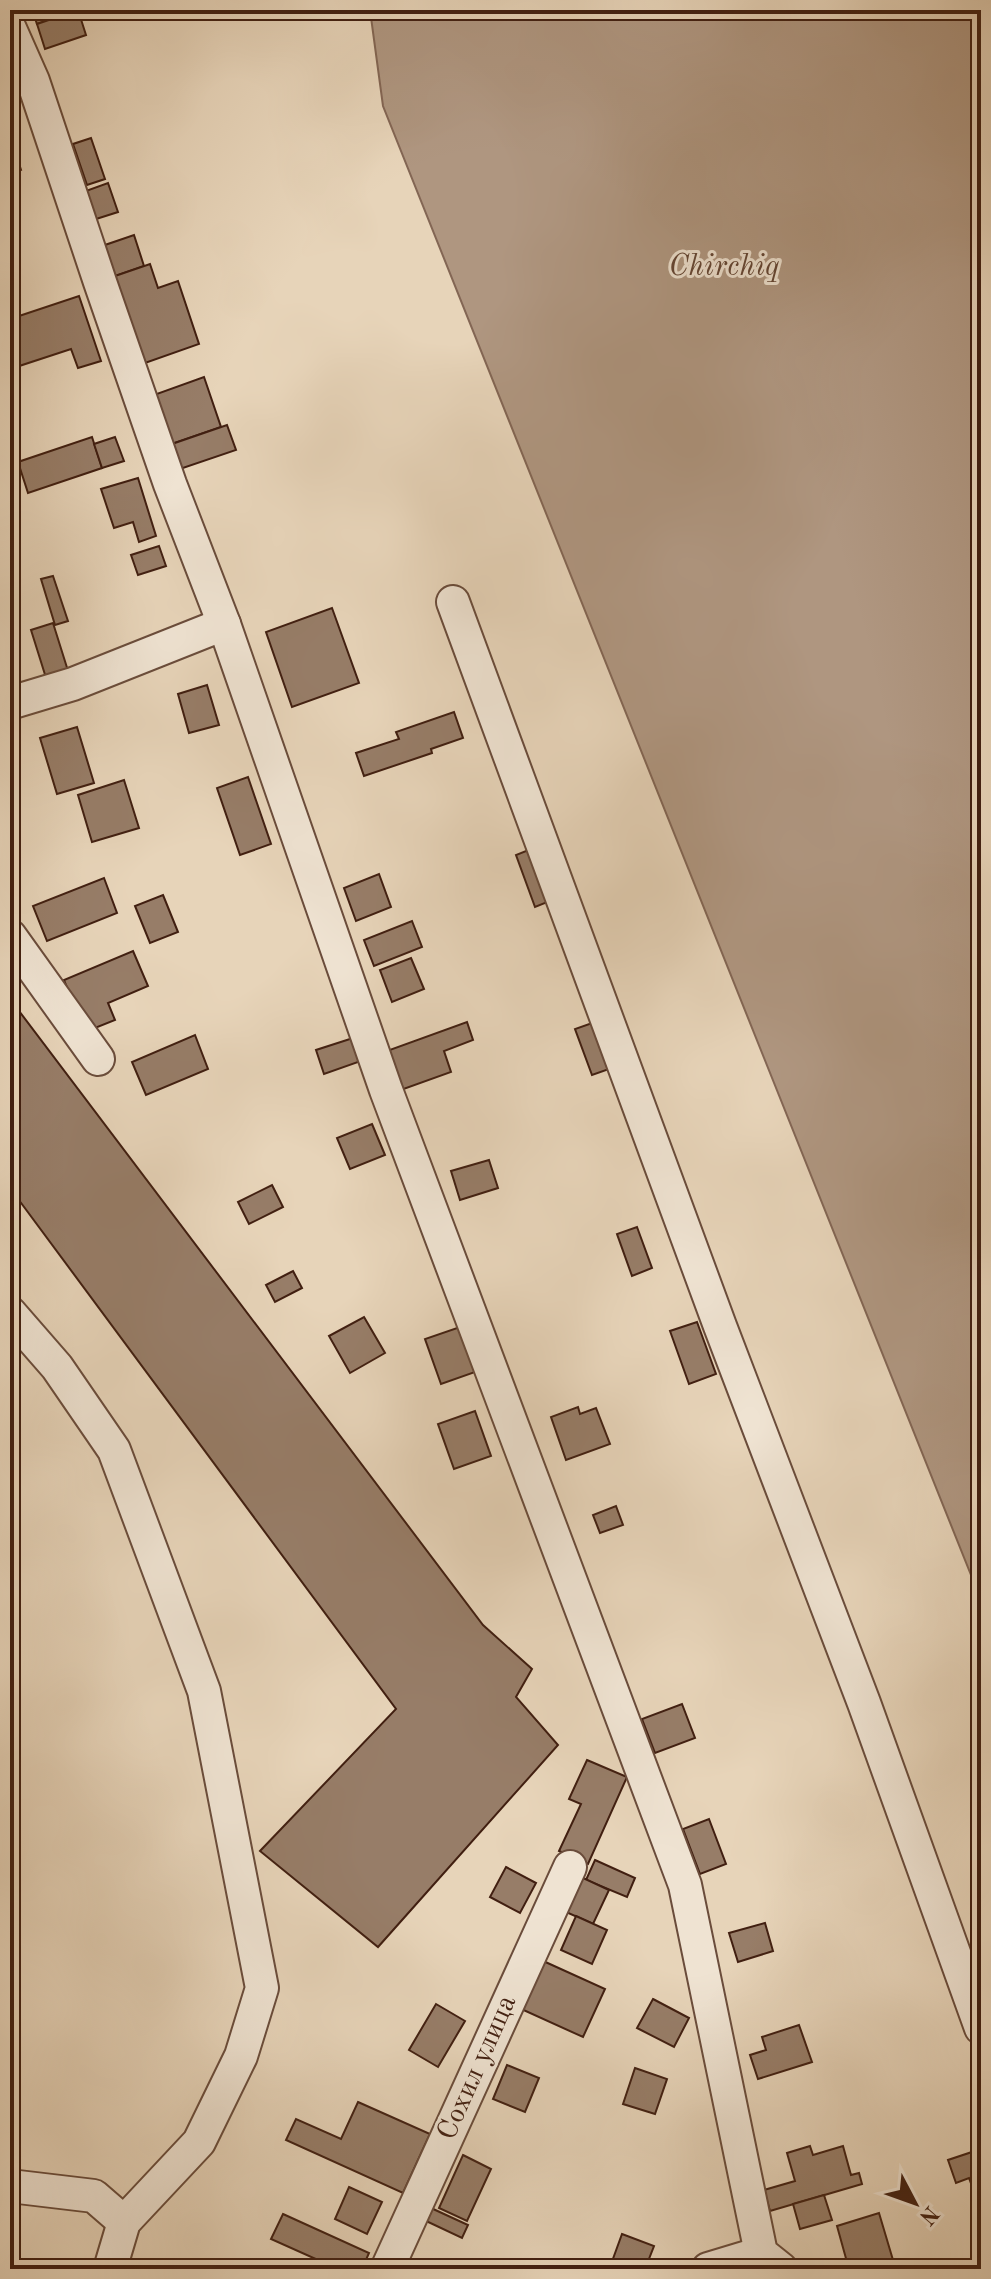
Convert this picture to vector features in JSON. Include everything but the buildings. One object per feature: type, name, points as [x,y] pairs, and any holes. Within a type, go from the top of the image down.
[{"type":"street","points":[[10,29],[33,81],[170,484],[224,624],[386,1090],[685,1885],[771,2261],[708,2269]]},
{"type":"street","points":[[453,602],[720,1326],[864,1703],[981,2028]]},
{"type":"street","points":[[10,703],[73,684],[224,624]]},
{"type":"street","points":[[10,936],[98,1059]]},
{"type":"street","points":[[10,1313],[57,1367],[114,1450],[183,1634],[204,1691],[262,1988],[241,2056],[199,2142],[124,2222],[110,2266]]},
{"type":"street","name":"Сохил улица","points":[[387,2269],[570,1867]]},
{"type":"street","points":[[10,2186],[94,2196],[124,2222]]},
{"type":"water","name":"Chirchiq","points":[[370,10],[981,10],[981,1600],[383,106]]}]
